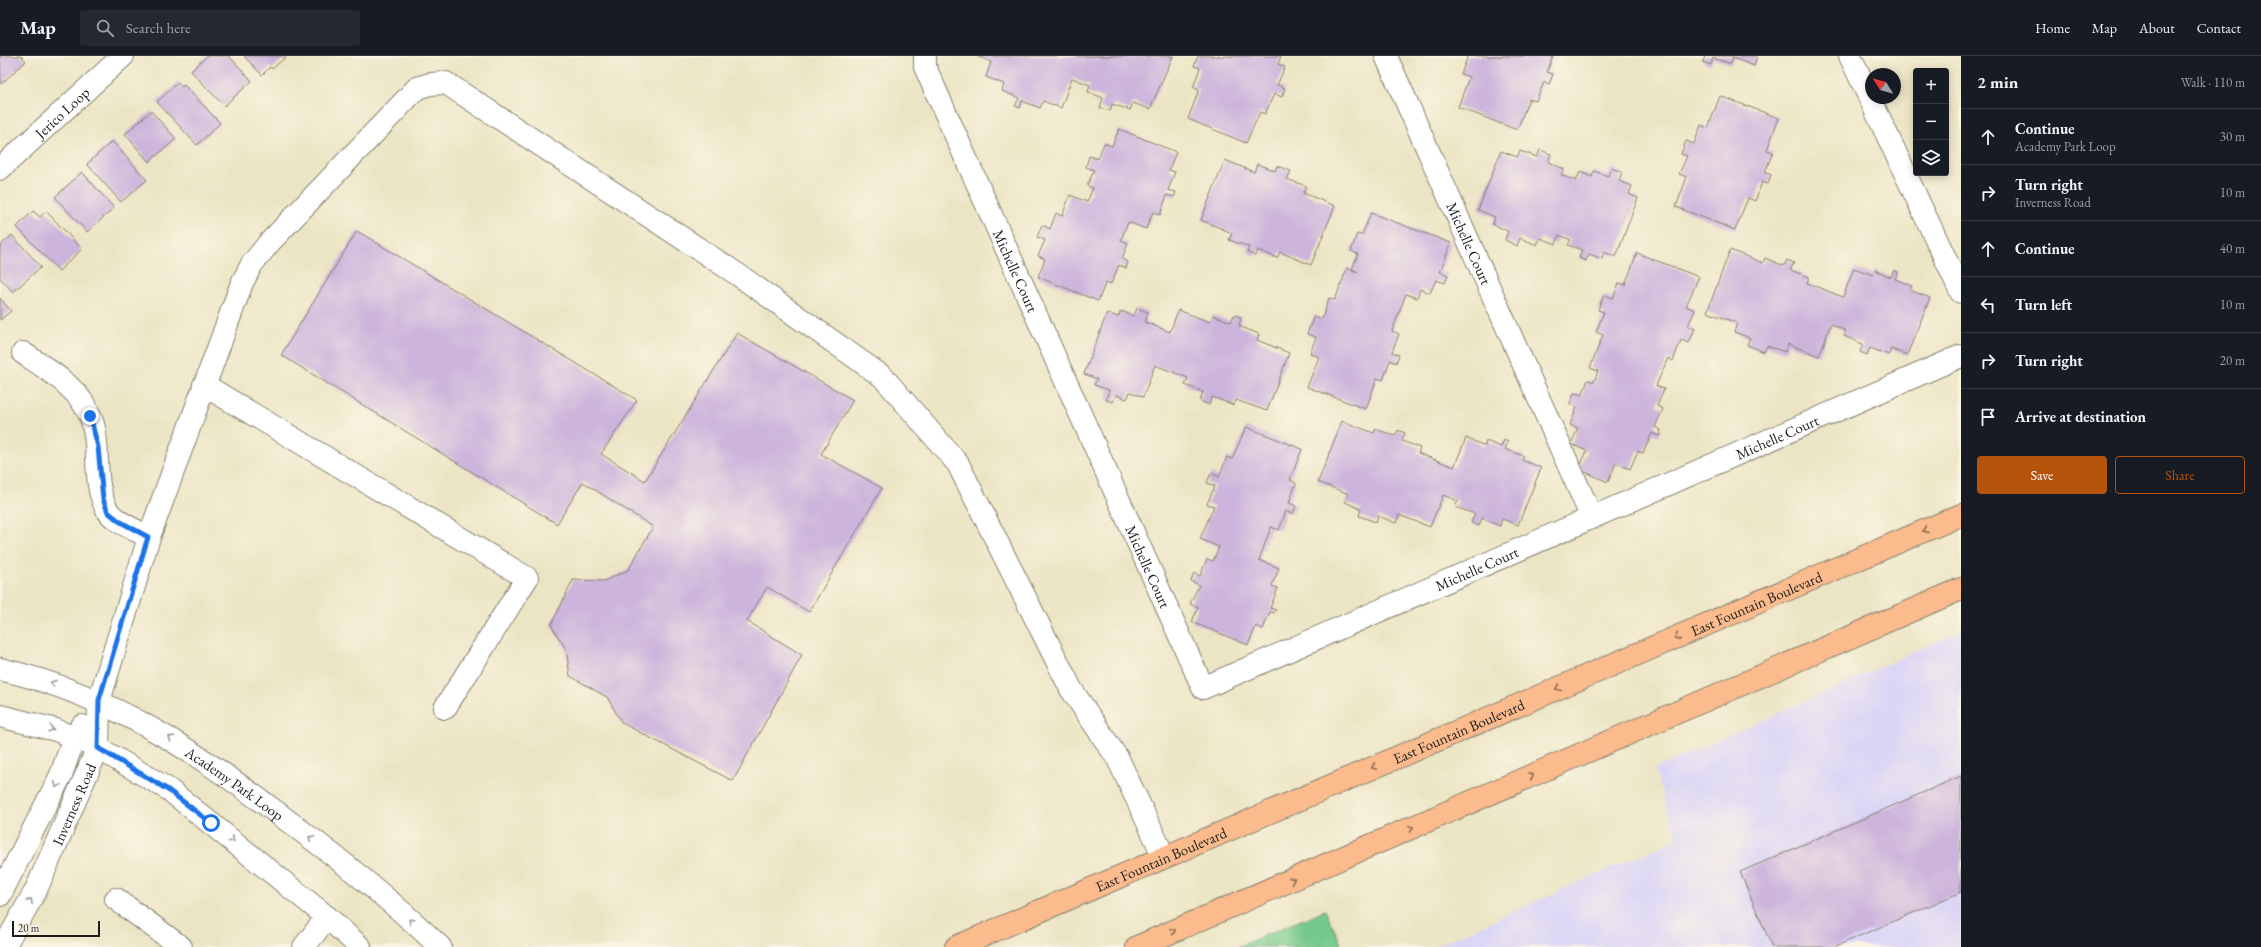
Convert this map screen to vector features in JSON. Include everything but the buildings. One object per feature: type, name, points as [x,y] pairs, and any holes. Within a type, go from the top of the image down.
[{"type":"highway","name":"East Fountain Boulevard","points":[[956,947],[1961,515]]},
{"type":"highway","points":[[1137,947],[1961,589]]},
{"type":"street","name":"Jerico Loop","points":[[0,169],[123,56]]},
{"type":"street","name":"Michelle Court","points":[[925,56],[925,67],[1203,688],[1961,356]]},
{"type":"street","name":"Michelle Court","points":[[1386,56],[1592,518]]},
{"type":"street","points":[[1850,56],[1961,292]]},
{"type":"street","points":[[99,700],[148,537],[242,283],[252,264],[269,243],[417,88],[430,84],[446,83],[737,274],[883,376],[958,464],[1071,689],[1118,759],[1164,857]]},
{"type":"street","points":[[23,353],[56,376],[71,389],[86,410],[95,430],[99,481],[108,512],[119,521],[148,537]]},
{"type":"street","points":[[204,385],[527,578],[445,708]]},
{"type":"street","name":"Academy Park Loop","points":[[0,669],[39,678],[99,700],[162,732],[254,795],[328,851],[440,947]]},
{"type":"street","name":"Inverness Road","points":[[0,894],[62,775],[74,738],[99,700]]},
{"type":"street","name":"Inverness Road","points":[[4,947],[36,890],[98,748],[99,700]]},
{"type":"street","points":[[0,716],[56,730],[98,748],[168,790],[327,917],[360,947]]},
{"type":"street","points":[[116,899],[181,947]]},
{"type":"street","points":[[304,947],[327,917]]},
{"type":"shaded area","points":[[1961,631],[1961,947],[1433,947],[1677,839],[1654,769]]},
{"type":"green space","points":[[1325,910],[1343,947],[1237,947]]},
{"type":"route","points":[[90,416],[95,430],[98,447],[99,481],[108,512],[119,521],[148,537],[99,700],[98,748],[168,790],[211,823]]}]
